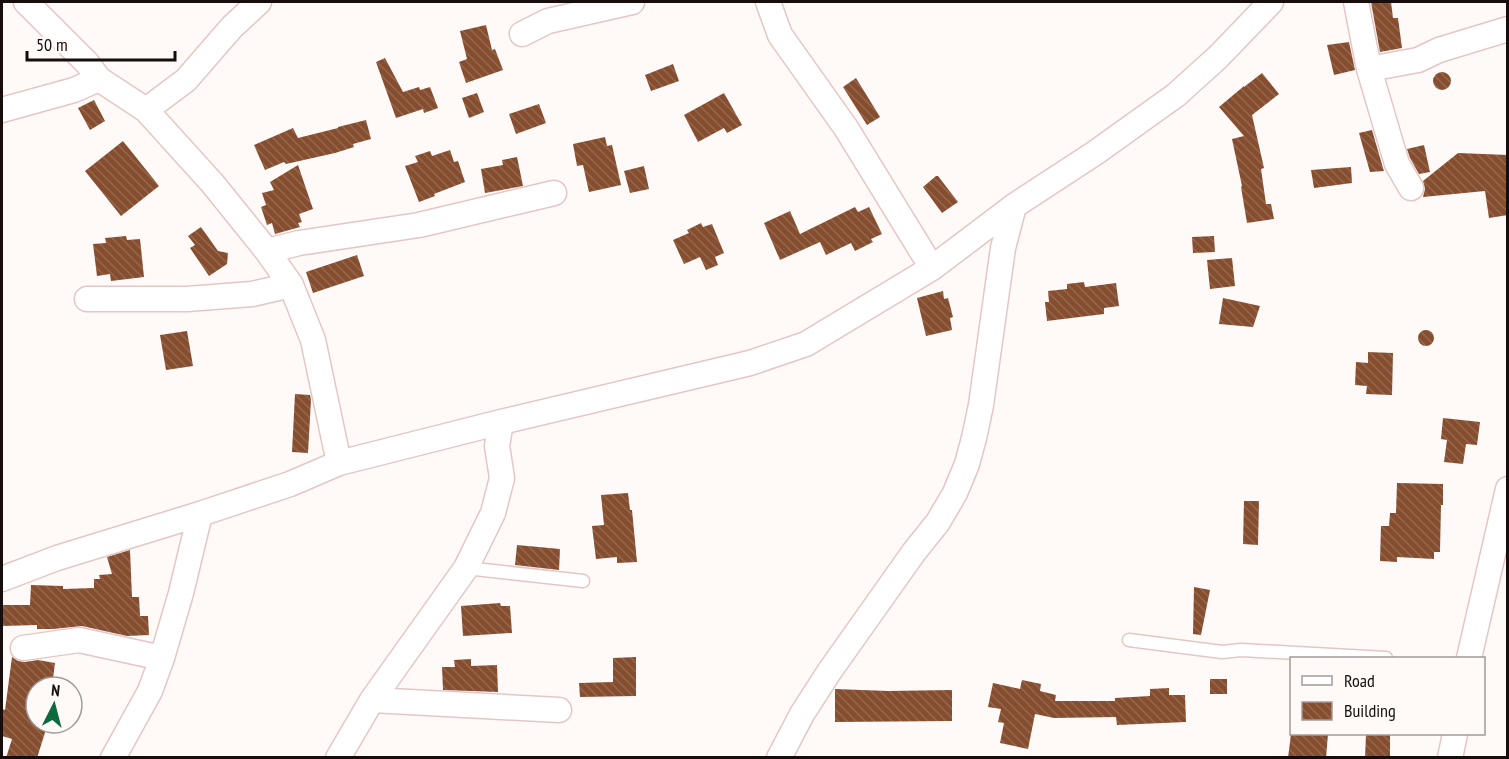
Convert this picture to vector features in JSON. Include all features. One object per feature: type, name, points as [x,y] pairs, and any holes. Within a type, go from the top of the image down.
[{"type":"street","points":[[26,2],[87,63],[99,79],[146,111],[213,184],[291,285],[313,340],[339,463]]},
{"type":"street","points":[[146,111],[186,80],[231,27],[260,2]]},
{"type":"street","points":[[522,34],[548,21],[632,2]]},
{"type":"street","points":[[768,2],[780,35],[846,128],[932,268]]},
{"type":"street","points":[[2,579],[57,558],[290,484],[339,463],[750,363],[806,344],[932,268],[1014,206],[1095,153],[1176,95],[1218,57],[1271,2]]},
{"type":"street","points":[[1356,2],[1369,69],[1398,164],[1411,188]]},
{"type":"street","points":[[1369,69],[1418,60],[1439,50],[1508,29]]},
{"type":"street","points":[[2,110],[74,90],[99,79]]},
{"type":"street","points":[[267,252],[299,243],[418,225],[554,193]]},
{"type":"street","points":[[779,758],[802,714],[829,672],[938,522],[955,493],[974,438],[981,405],[1003,248],[1014,206]]},
{"type":"street","points":[[87,299],[188,299],[252,294],[291,285]]},
{"type":"street","points":[[338,758],[372,700],[466,568],[494,513],[502,478],[497,446],[501,422]]},
{"type":"street","points":[[1469,657],[1508,489]]},
{"type":"street","points":[[112,758],[150,691],[162,658],[200,514]]},
{"type":"street","points":[[23,648],[79,640],[162,658]]},
{"type":"street","points":[[372,700],[559,710]]},
{"type":"street","points":[[1450,758],[1455,735]]},
{"type":"lane","points":[[466,568],[583,581]]},
{"type":"lane","points":[[1129,640],[1222,652],[1242,650],[1368,657]]},
{"type":"building","points":[[1371,2],[1391,2],[1393,18],[1398,18],[1402,48],[1380,52]]},
{"type":"building","points":[[486,25],[492,50],[495,49],[503,70],[466,83],[459,62],[467,59],[460,31]]},
{"type":"building","points":[[1349,42],[1355,70],[1334,75],[1327,45]]},
{"type":"building","points":[[385,58],[403,92],[419,87],[420,90],[430,87],[438,108],[424,113],[423,109],[396,118],[376,62]]},
{"type":"building","points":[[673,64],[679,81],[651,91],[645,75]]},
{"type":"building","points":[[1442,72],[1448,75],[1451,81],[1448,87],[1442,90],[1436,87],[1433,81],[1436,75]]},
{"type":"building","points":[[1262,73],[1279,94],[1252,115],[1264,168],[1261,169],[1266,204],[1271,204],[1274,219],[1247,223],[1232,139],[1244,136],[1219,107]]},
{"type":"building","points":[[856,78],[880,117],[867,125],[843,87]]},
{"type":"building","points":[[477,93],[484,112],[469,118],[462,98]]},
{"type":"building","points":[[724,93],[742,125],[727,133],[724,128],[698,142],[684,115]]},
{"type":"building","points":[[94,100],[105,121],[90,130],[78,108]]},
{"type":"building","points":[[539,104],[546,123],[516,134],[509,114]]},
{"type":"building","points":[[366,120],[371,139],[353,144],[354,147],[335,153],[286,164],[284,162],[265,170],[254,145],[293,128],[298,138]]},
{"type":"building","points":[[1372,130],[1384,171],[1370,172],[1359,133]]},
{"type":"building","points":[[605,137],[607,146],[612,145],[621,185],[589,192],[583,165],[577,166],[573,144]]},
{"type":"building","points":[[123,141],[159,186],[121,216],[85,171]]},
{"type":"building","points":[[1424,145],[1430,172],[1419,174],[1407,149]]},
{"type":"building","points":[[450,150],[454,162],[458,161],[465,182],[419,202],[405,166],[418,162],[415,156],[430,151],[432,156]]},
{"type":"building","points":[[1458,153],[1508,155],[1508,215],[1489,218],[1485,191],[1423,197],[1425,189],[1423,181]]},
{"type":"building","points":[[517,157],[523,186],[485,193],[481,169],[503,165],[502,160]]},
{"type":"building","points":[[298,165],[313,209],[299,214],[302,222],[298,223],[300,227],[275,234],[272,223],[267,225],[261,207],[266,205],[262,193],[274,190],[270,182]]},
{"type":"building","points":[[644,166],[649,189],[630,193],[624,171]]},
{"type":"building","points":[[1351,167],[1352,183],[1314,188],[1311,170]]},
{"type":"building","points":[[936,176],[958,202],[942,213],[923,187]]},
{"type":"building","points":[[855,207],[858,212],[869,207],[882,234],[871,239],[873,242],[855,251],[851,243],[826,255],[820,242],[780,260],[764,223],[790,211],[800,234]]},
{"type":"building","points":[[701,223],[703,227],[712,224],[724,253],[715,257],[718,265],[706,270],[700,257],[684,264],[673,240],[689,233],[687,230]]},
{"type":"building","points":[[201,227],[218,251],[228,253],[227,264],[209,276],[190,248],[195,245],[188,236]]},
{"type":"building","points":[[126,236],[127,240],[140,239],[144,277],[111,281],[110,274],[97,276],[93,244],[106,243],[105,238]]},
{"type":"building","points":[[1214,236],[1215,252],[1193,253],[1192,237]]},
{"type":"building","points":[[357,255],[364,276],[313,293],[306,272]]},
{"type":"building","points":[[1232,258],[1235,286],[1210,289],[1207,260]]},
{"type":"building","points":[[1084,282],[1085,287],[1116,283],[1119,306],[1104,308],[1104,314],[1047,321],[1045,302],[1049,302],[1048,291],[1067,289],[1067,284]]},
{"type":"building","points":[[943,291],[944,299],[948,298],[953,317],[950,318],[952,330],[926,336],[917,298]]},
{"type":"building","points":[[1223,298],[1260,306],[1253,327],[1219,324]]},
{"type":"building","points":[[1426,330],[1432,332],[1434,338],[1432,344],[1426,346],[1420,344],[1418,338],[1420,332]]},
{"type":"building","points":[[187,331],[193,366],[166,370],[160,335]]},
{"type":"building","points":[[1368,352],[1393,353],[1392,395],[1366,394],[1367,386],[1355,385],[1356,362],[1368,363]]},
{"type":"building","points":[[295,394],[310,395],[308,453],[292,452]]},
{"type":"building","points":[[1443,418],[1480,422],[1477,445],[1466,444],[1463,464],[1444,462],[1447,440],[1441,439]]},
{"type":"building","points":[[1397,483],[1443,484],[1440,552],[1434,552],[1434,559],[1397,557],[1397,562],[1380,561],[1381,526],[1389,526],[1390,513],[1396,513]]},
{"type":"building","points":[[628,493],[637,562],[617,563],[617,557],[596,559],[592,526],[604,525],[601,495]]},
{"type":"building","points":[[1244,501],[1259,501],[1258,545],[1243,544]]},
{"type":"building","points":[[517,545],[560,549],[559,570],[515,565]]},
{"type":"building","points":[[130,550],[132,597],[139,597],[140,616],[148,616],[149,635],[127,636],[82,626],[37,629],[37,625],[2,626],[2,605],[30,605],[31,585],[63,586],[63,589],[94,588],[94,579],[100,579],[99,575],[112,574],[107,557]]},
{"type":"building","points":[[1194,587],[1210,590],[1201,635],[1193,634]]},
{"type":"building","points":[[500,603],[501,606],[510,606],[512,633],[463,636],[461,606]]},
{"type":"building","points":[[12,657],[25,662],[38,660],[55,663],[54,675],[24,675],[24,735],[44,735],[37,758],[6,758],[12,739],[2,736],[2,709],[5,710]]},
{"type":"building","points":[[636,657],[636,696],[580,697],[579,683],[613,682],[613,658]]},
{"type":"building","points":[[471,659],[471,666],[497,665],[498,692],[443,690],[442,667],[455,667],[454,660]]},
{"type":"building","points":[[1210,679],[1227,679],[1227,694],[1210,694]]},
{"type":"building","points":[[1022,680],[1041,684],[1040,691],[1056,695],[1055,701],[1115,701],[1115,698],[1150,696],[1150,689],[1169,688],[1169,695],[1185,695],[1186,722],[1117,725],[1116,717],[1054,718],[1035,714],[1028,749],[1000,743],[1004,723],[998,722],[1001,709],[988,707],[993,683],[1020,689]]},
{"type":"building","points":[[835,689],[952,690],[952,721],[835,722]]},
{"type":"building","points":[[1291,735],[1328,735],[1326,758],[1288,758]]},
{"type":"building","points":[[1366,735],[1390,735],[1390,758],[1365,758]]}]
